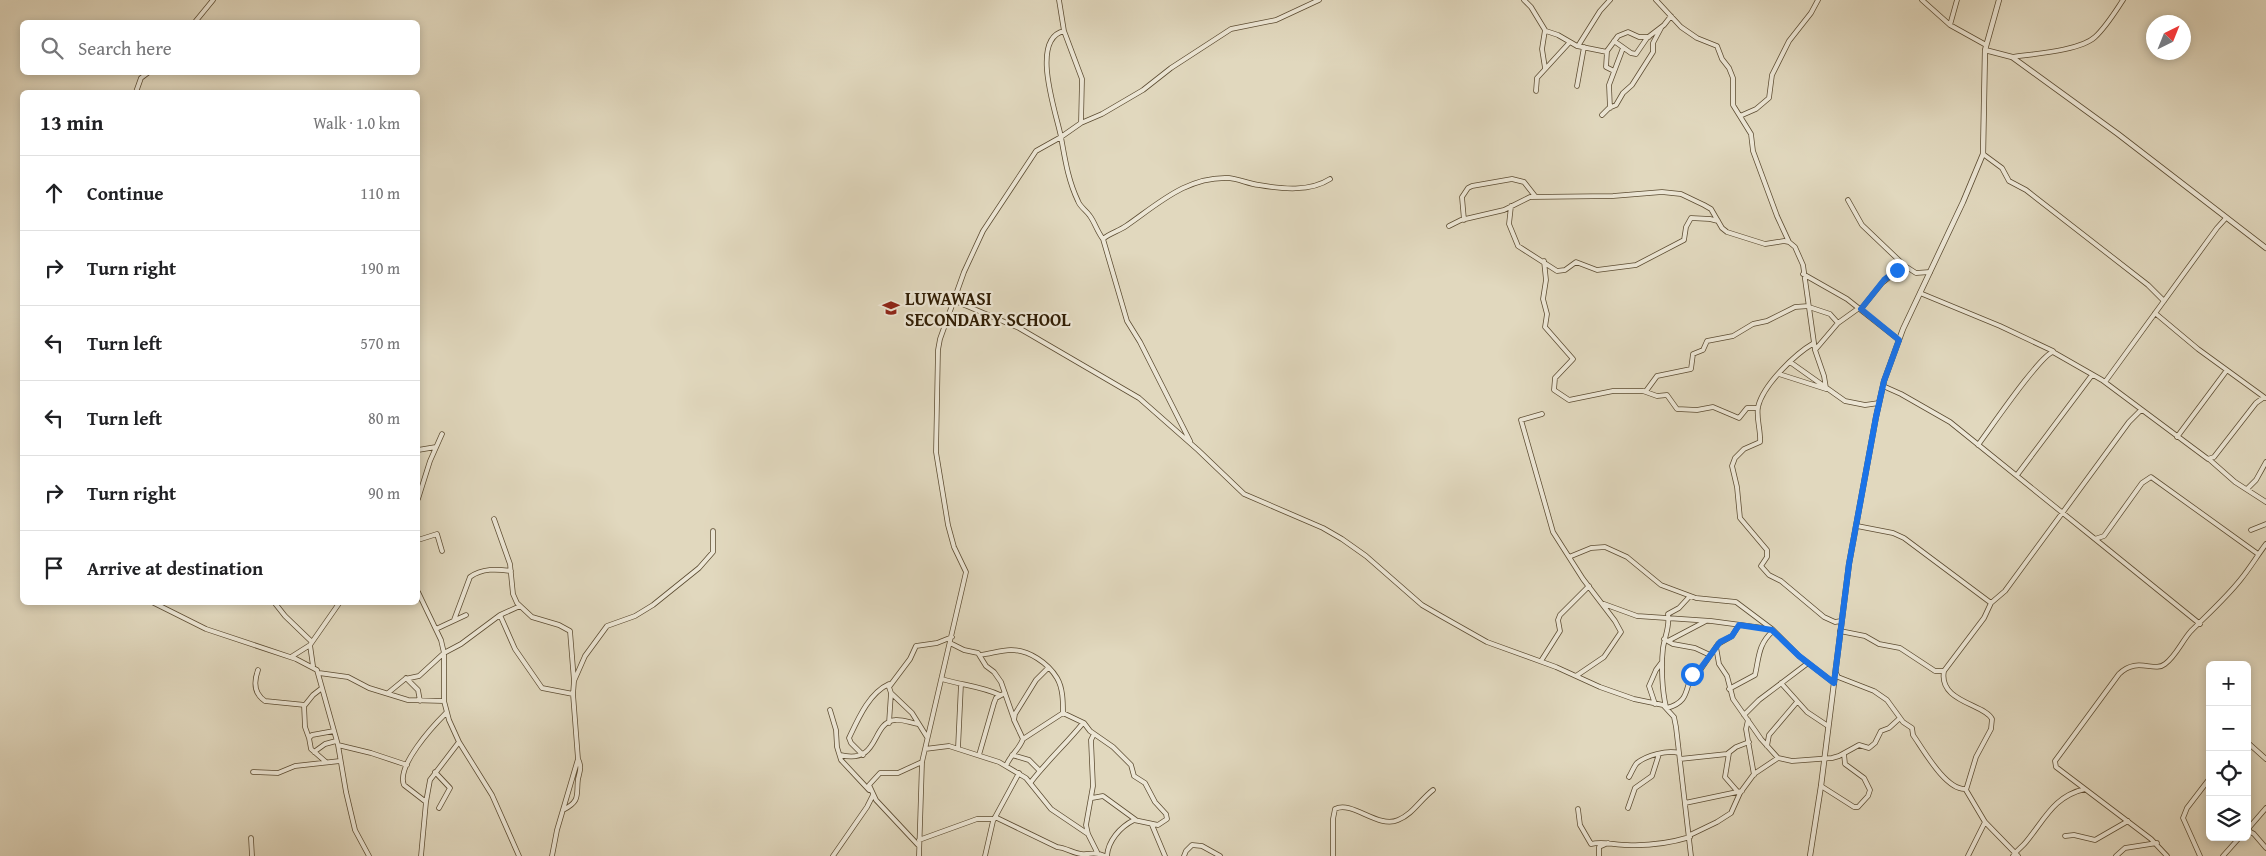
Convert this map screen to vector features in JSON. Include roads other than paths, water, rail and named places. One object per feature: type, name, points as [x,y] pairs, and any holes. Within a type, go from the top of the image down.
[{"type":"street","points":[[197,20],[213,0]]},
{"type":"street","points":[[1058,0],[1064,31],[1082,79],[1081,123]]},
{"type":"street","points":[[919,856],[922,820],[922,762],[966,572],[954,547],[945,512],[935,436],[938,350],[940,339],[956,301],[964,272],[983,231],[1036,151],[1081,123],[1143,90],[1171,68],[1231,29],[1276,20],[1319,0]]},
{"type":"street","points":[[1524,0],[1534,11],[1546,31],[1558,35],[1569,43],[1607,52]]},
{"type":"street","points":[[1578,46],[1610,0]]},
{"type":"street","points":[[1656,0],[1688,32],[1718,46],[1722,59],[1734,78],[1733,105],[1751,134],[1753,151],[1777,216],[1789,242]]},
{"type":"street","points":[[1740,116],[1756,110],[1769,98],[1773,72],[1792,35],[1811,13],[1818,0]]},
{"type":"street","points":[[1918,0],[1923,1],[1950,25],[1985,47],[2012,57],[2125,139],[2266,248]]},
{"type":"street","points":[[1950,25],[1957,0]]},
{"type":"street","points":[[1810,856],[1836,673],[1841,621],[1879,403],[1899,340],[1963,202],[1983,154],[1985,47],[1999,0]]},
{"type":"street","points":[[2012,57],[2054,52],[2088,42],[2099,33],[2123,0]]},
{"type":"street","points":[[1602,115],[1618,104],[1653,52],[1653,44],[1661,28],[1671,16]]},
{"type":"street","points":[[1614,41],[1636,54],[1649,37],[1661,28]]},
{"type":"street","points":[[1064,31],[1055,35],[1051,41],[1048,49],[1047,63],[1050,91],[1061,137],[1064,161],[1078,201],[1090,216],[1103,239],[1129,326],[1140,342],[1191,444]]},
{"type":"street","points":[[1545,68],[1542,54],[1546,31]]},
{"type":"street","points":[[1614,71],[1606,67],[1607,52],[1618,36],[1625,32],[1639,37],[1649,37]]},
{"type":"street","points":[[1536,91],[1536,80],[1569,43]]},
{"type":"street","points":[[1577,86],[1584,47]]},
{"type":"street","points":[[1610,108],[1608,87],[1624,48]]},
{"type":"street","points":[[137,90],[142,78],[146,75]]},
{"type":"street","points":[[1983,154],[2002,168],[2009,181],[2026,190],[2148,285],[2164,301]]},
{"type":"street","points":[[1103,239],[1128,224],[1162,198],[1201,182],[1228,178],[1260,185],[1299,188],[1316,187],[1330,180]]},
{"type":"street","points":[[1464,220],[1462,197],[1468,188],[1472,186],[1517,179],[1524,182],[1535,196]]},
{"type":"street","points":[[1448,226],[1484,216],[1535,196],[1613,196],[1662,192],[1681,194],[1711,209],[1718,222],[1727,232],[1765,244],[1781,241],[1789,242],[1795,246],[1801,258],[1815,350],[1827,389]]},
{"type":"street","points":[[1848,200],[1862,225],[1902,263],[1916,273],[1930,272]]},
{"type":"street","points":[[1511,206],[1509,224],[1516,242],[1529,254],[1544,261],[1557,271],[1565,270],[1576,262],[1597,270],[1636,265],[1684,240],[1686,227],[1692,218],[1710,219],[1718,222]]},
{"type":"street","points":[[2105,382],[2216,228],[2226,218]]},
{"type":"street","points":[[1544,261],[1546,280],[1543,295],[1547,314],[1545,327],[1573,359],[1555,378],[1554,388],[1556,392],[1569,400],[1613,391],[1646,391],[1658,396],[1666,395],[1673,406],[1681,410],[1713,407],[1739,418],[1747,408],[1758,408]]},
{"type":"street","points":[[1815,350],[1838,323],[1860,309],[1884,280],[1897,270],[1902,263]]},
{"type":"street","points":[[1803,274],[1860,309],[1899,340]]},
{"type":"street","points":[[1920,293],[2000,326],[2054,352],[2105,382],[2266,502]]},
{"type":"street","points":[[956,301],[1019,328],[1124,389],[1151,408],[1244,494],[1323,528],[1342,539],[1366,556],[1422,605],[1488,642],[1541,661],[1622,695],[1666,708],[1680,702],[1688,691],[1691,676],[1700,669],[1720,642],[1729,639],[1739,625]]},
{"type":"street","points":[[1646,391],[1658,376],[1691,370],[1693,354],[1703,350],[1707,341],[1733,336],[1753,324],[1766,321],[1795,307],[1809,306],[1827,313],[1838,323]]},
{"type":"street","points":[[2155,313],[2190,343],[2266,398]]},
{"type":"street","points":[[1814,343],[1790,362],[1767,388],[1758,408],[1760,442],[1744,449],[1735,458],[1732,466],[1737,487],[1740,518],[1767,550],[1767,557],[1761,565],[1764,570],[1830,620],[1841,621]]},
{"type":"street","points":[[1978,445],[2037,366],[2050,352],[2054,352]]},
{"type":"street","points":[[1790,362],[1851,404],[1879,403]]},
{"type":"street","points":[[2177,437],[2227,370]]},
{"type":"street","points":[[1779,374],[1827,389]]},
{"type":"street","points":[[2017,475],[2092,375]]},
{"type":"street","points":[[1883,386],[1944,418],[2200,624]]},
{"type":"street","points":[[2210,460],[2256,403],[2262,398],[2266,398]]},
{"type":"street","points":[[2085,789],[2073,792],[2060,800],[2015,855],[1985,822],[1967,795],[1966,789],[1976,757],[1991,729],[1992,720],[1988,714],[1957,698],[1944,679],[1944,671],[1984,618],[1991,603],[2005,591],[2129,422],[2141,410]]},
{"type":"street","points":[[1542,414],[1521,420],[1552,529],[1589,586],[1604,604],[1621,635],[1604,657],[1576,676]]},
{"type":"street","points":[[420,492],[430,460],[442,434]]},
{"type":"street","points":[[420,450],[436,447]]},
{"type":"street","points":[[2247,489],[2256,480],[2266,462]]},
{"type":"street","points":[[2095,539],[2104,536],[2142,483],[2151,477],[2258,554]]},
{"type":"street","points":[[494,519],[504,542],[511,571],[513,594],[520,606],[532,617],[559,625],[570,631],[578,759],[581,768],[578,797],[573,804],[563,810]]},
{"type":"street","points":[[2251,530],[2266,524]]},
{"type":"street","points":[[1857,526],[1893,533],[1904,538],[1991,603]]},
{"type":"street","points":[[574,681],[590,648],[607,626],[635,616],[653,605],[708,559],[713,552],[712,531]]},
{"type":"street","points":[[420,539],[437,534],[442,551]]},
{"type":"street","points":[[2167,856],[2157,843],[2054,764],[2056,758],[2088,717],[2105,690],[2123,670],[2143,664],[2155,667],[2165,664],[2235,586],[2266,544]]},
{"type":"street","points":[[1569,557],[1591,548],[1605,547],[1627,557],[1660,585],[1690,596],[1712,601],[1734,602],[1773,630],[1834,683]]},
{"type":"street","points":[[454,620],[470,577],[475,573],[489,570],[511,571]]},
{"type":"street","points":[[1541,661],[1560,632],[1558,620],[1560,616],[1589,586]]},
{"type":"street","points":[[420,596],[436,629],[444,653],[444,701],[446,713],[459,742],[492,795],[519,856]]},
{"type":"street","points":[[1690,596],[1679,608],[1669,612],[1669,628],[1662,662],[1664,677],[1662,692],[1666,708],[1674,717],[1676,727],[1691,856]]},
{"type":"street","points":[[1604,604],[1637,616],[1707,620],[1773,630]]},
{"type":"street","points":[[158,605],[206,629],[291,657],[313,666],[319,672],[337,743],[355,830],[369,856]]},
{"type":"street","points":[[276,605],[311,643],[313,666]]},
{"type":"street","points":[[291,657],[311,643],[338,605]]},
{"type":"street","points":[[388,693],[406,678],[418,676],[444,653],[462,644],[500,615],[520,606]]},
{"type":"street","points":[[436,629],[466,615]]},
{"type":"street","points":[[500,615],[515,649],[542,688],[573,694]]},
{"type":"street","points":[[1666,640],[1707,620]]},
{"type":"street","points":[[1729,689],[1755,676],[1760,649],[1765,639],[1773,630]]},
{"type":"street","points":[[1840,631],[1865,636],[1879,644],[1900,648],[1935,672],[1944,671]]},
{"type":"street","points":[[863,755],[851,743],[849,738],[874,695],[881,688],[889,684],[910,658],[916,646],[952,637]]},
{"type":"street","points":[[1666,640],[1673,644],[1695,648],[1710,655]]},
{"type":"street","points":[[950,643],[964,650],[975,652],[986,666],[997,675],[1022,739]]},
{"type":"street","points":[[1716,647],[1719,664],[1727,676],[1729,689],[1744,715],[1778,758],[1792,761],[1824,757],[1832,758],[1844,754],[1857,746],[1871,747],[1881,731],[1889,728],[1900,718]]},
{"type":"street","points":[[980,656],[1009,650],[1017,650],[1032,655],[1048,668],[1057,679],[1063,713]]},
{"type":"street","points":[[1655,704],[1649,686],[1662,662]]},
{"type":"street","points":[[1744,715],[1759,700],[1808,662]]},
{"type":"street","points":[[1014,720],[1018,709],[1036,680],[1048,668]]},
{"type":"street","points":[[258,670],[255,684],[262,699],[304,705]]},
{"type":"street","points":[[319,672],[348,677],[369,688],[408,700],[444,701]]},
{"type":"street","points":[[1836,673],[1838,677],[1874,691],[1886,700],[1900,718],[1912,728],[1913,735],[1941,773],[1959,789],[1966,789]]},
{"type":"street","points":[[406,678],[418,690],[420,701]]},
{"type":"street","points":[[942,679],[982,688],[1000,696]]},
{"type":"street","points":[[1781,683],[1797,702],[1817,720],[1828,726]]},
{"type":"street","points":[[889,684],[892,693],[912,713],[927,737]]},
{"type":"street","points":[[958,748],[961,684]]},
{"type":"street","points":[[322,688],[304,705],[305,727],[310,746],[326,762]]},
{"type":"street","points":[[889,723],[892,693]]},
{"type":"street","points":[[979,755],[994,703],[1005,693]]},
{"type":"street","points":[[1767,746],[1769,735],[1797,702]]},
{"type":"street","points":[[830,710],[843,762],[919,846]]},
{"type":"street","points":[[426,802],[404,785],[402,775],[406,765],[428,732],[446,713]]},
{"type":"street","points":[[1063,713],[1083,723],[1094,734],[1113,747],[1129,763],[1133,774],[1145,783],[1155,802],[1166,814],[1167,819],[1164,822],[1152,825],[1137,820],[1104,796],[1092,798]]},
{"type":"street","points":[[1006,766],[1018,749],[1022,739],[1063,713]]},
{"type":"street","points":[[840,756],[853,758],[863,755],[889,723],[894,720],[919,724]]},
{"type":"street","points":[[1748,720],[1746,729],[1754,775]]},
{"type":"street","points":[[1031,782],[1064,747],[1083,723]]},
{"type":"street","points":[[309,738],[312,735],[334,731]]},
{"type":"street","points":[[1094,734],[1091,740],[1092,798],[1086,824],[1088,834],[1097,852]]},
{"type":"street","points":[[421,856],[427,789],[435,772],[459,742]]},
{"type":"street","points":[[1680,759],[1710,757],[1729,753],[1736,747],[1749,742]]},
{"type":"street","points":[[314,752],[325,744],[337,743],[406,765]]},
{"type":"street","points":[[925,748],[943,746],[958,748],[1006,766],[1031,782],[1051,809],[1088,834]]},
{"type":"street","points":[[2251,746],[2266,759]]},
{"type":"street","points":[[1629,776],[1638,762],[1660,754],[1679,753]]},
{"type":"street","points":[[1729,753],[1725,777],[1740,792]]},
{"type":"street","points":[[1628,808],[1635,788],[1652,776],[1660,754]]},
{"type":"street","points":[[1821,786],[1854,807],[1858,807],[1868,796],[1870,790],[1866,782],[1844,764],[1844,754]]},
{"type":"street","points":[[1012,755],[1029,760],[1040,771]]},
{"type":"street","points":[[1578,809],[1580,825],[1586,832],[1590,843],[1653,845],[1674,842],[1718,822],[1731,813],[1740,792],[1754,775],[1778,758]]},
{"type":"street","points":[[548,856],[552,855],[578,759]]},
{"type":"street","points":[[253,772],[275,773],[296,766],[340,760]]},
{"type":"street","points":[[833,856],[867,807],[872,795],[870,782],[880,773],[898,773],[922,762]]},
{"type":"street","points":[[435,772],[450,788],[439,808]]},
{"type":"street","points":[[986,856],[994,818],[1018,773]]},
{"type":"street","points":[[2200,856],[2182,818],[2187,808],[2206,783]]},
{"type":"street","points":[[1333,856],[1333,819],[1335,809],[1345,808],[1374,819],[1394,822],[1412,812],[1419,801],[1433,790]]},
{"type":"street","points":[[1685,803],[1740,792]]},
{"type":"street","points":[[2251,825],[2266,808]]},
{"type":"street","points":[[919,840],[977,819],[994,818],[1015,825],[1047,844],[1083,855],[1097,852],[1106,856],[1114,835],[1127,823],[1137,820]]},
{"type":"street","points":[[2065,836],[2095,840],[2128,821]]},
{"type":"street","points":[[1968,856],[1985,822]]},
{"type":"street","points":[[1152,825],[1164,856]]},
{"type":"street","points":[[2251,832],[2266,848]]},
{"type":"street","points":[[250,838],[252,856]]},
{"type":"street","points":[[2223,856],[2236,841]]},
{"type":"street","points":[[1600,856],[1599,847],[1608,843]]},
{"type":"street","points":[[2116,856],[2125,848],[2157,843]]},
{"type":"street","points":[[1184,856],[1192,845],[1202,846],[1220,856]]},
{"type":"place","name":"LUWAWASI SECONDARY SCHOOL","points":[[891,308]]}]
